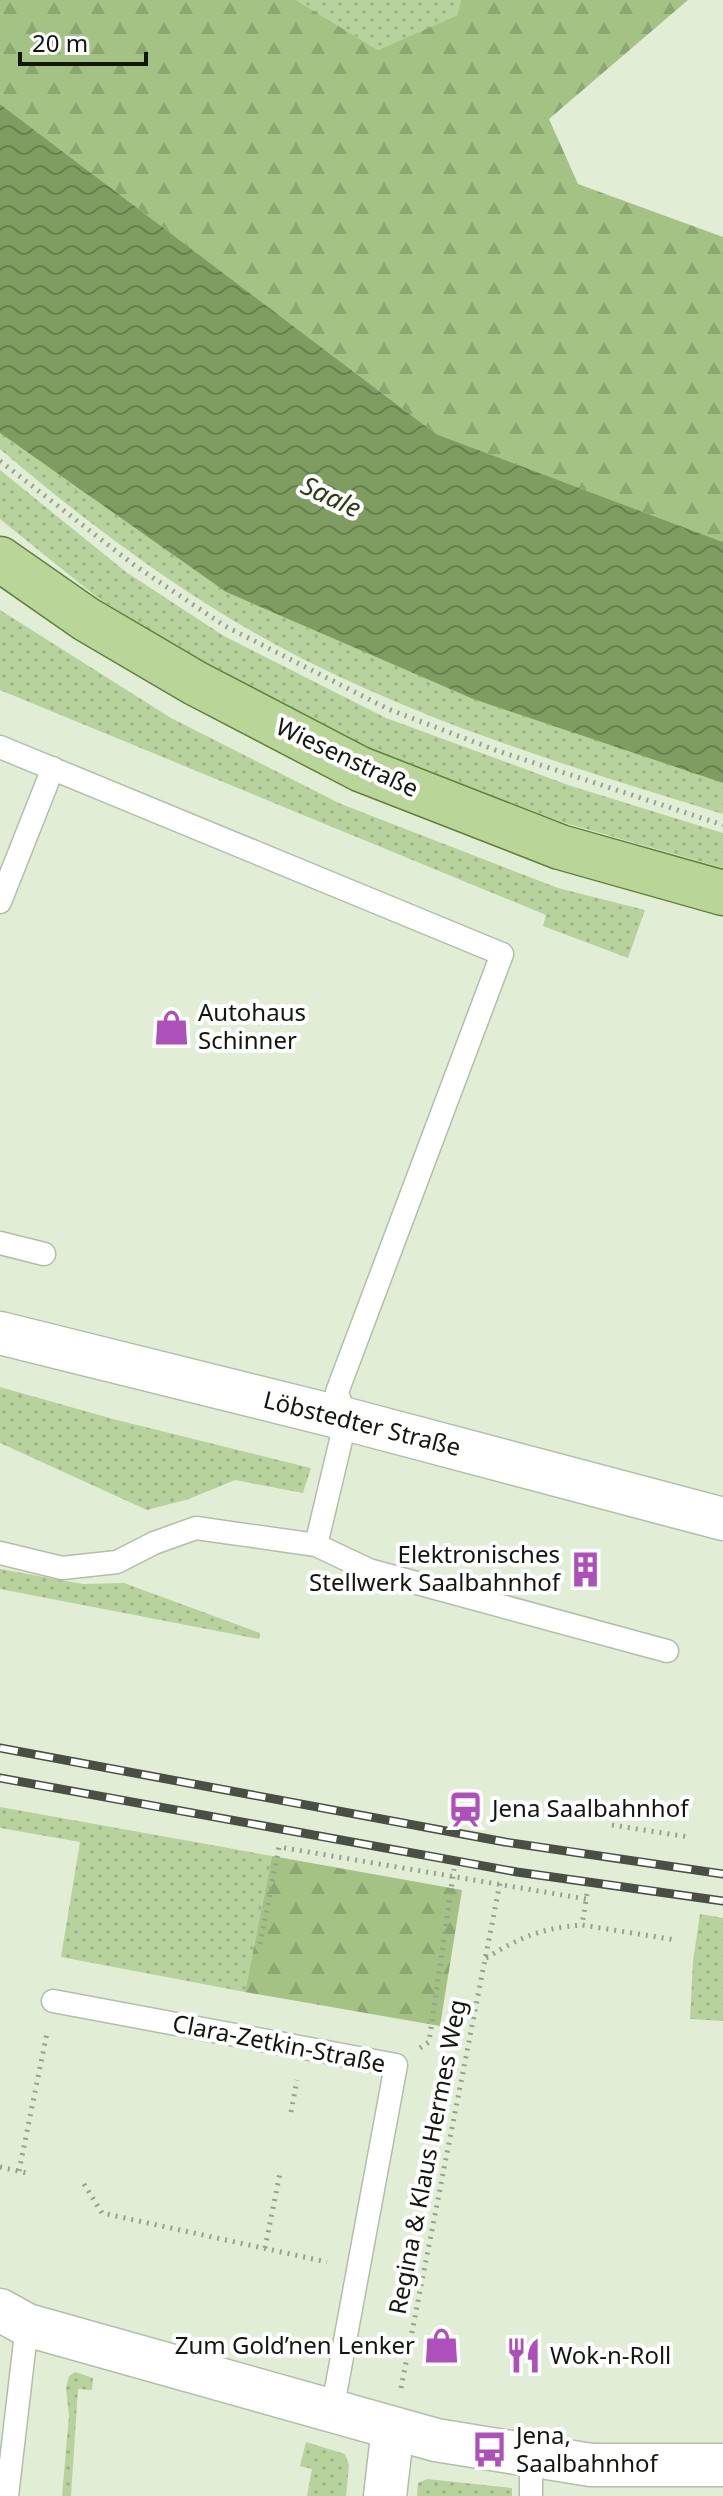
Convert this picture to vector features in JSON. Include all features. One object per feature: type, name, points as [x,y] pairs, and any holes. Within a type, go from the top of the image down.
[{"type":"main road","name":"Wiesenstraße","points":[[0,559],[86,619],[195,683],[360,769],[560,847],[723,893]]},
{"type":"street","name":"Löbstedter Straße","points":[[0,1333],[346,1419],[723,1519]]},
{"type":"street","points":[[13,2318],[436,2440],[591,2465],[723,2465]]},
{"type":"street","points":[[385,2496],[393,2428]]},
{"type":"lane","points":[[0,747],[502,954],[337,1392],[346,1419],[316,1545]]},
{"type":"lane","points":[[0,902],[7,864],[53,768]]},
{"type":"lane","points":[[0,1243],[44,1254]]},
{"type":"lane","points":[[0,1553],[62,1568],[117,1562],[154,1543],[196,1528],[316,1545],[369,1570],[667,1651]]},
{"type":"lane","name":"Clara-Zetkin-Straße","points":[[53,2001],[396,2065],[332,2411]]},
{"type":"lane","points":[[7,2496],[13,2318]]},
{"type":"lane","points":[[531,2455],[531,2496]]},
{"type":"path","points":[[0,461],[134,565],[225,626],[388,709],[498,751],[723,825]]},
{"type":"path","points":[[612,1825],[689,1837]]},
{"type":"path","points":[[260,1944],[279,1847],[499,1885],[586,1896],[582,1925]]},
{"type":"path","points":[[396,2065],[429,2042],[454,1869]]},
{"type":"path","name":"Regina & Klaus Hermes Weg","points":[[393,2428],[499,1885]]},
{"type":"path","points":[[485,1959],[513,1942],[551,1927],[582,1925],[676,1940]]},
{"type":"path","points":[[19,2171],[53,2001]]},
{"type":"path","points":[[0,2167],[27,2173]]},
{"type":"path","points":[[265,2248],[280,2173]]},
{"type":"path","points":[[84,2184],[102,2213],[360,2269]]},
{"type":"shaded area","points":[[296,0],[461,0],[459,15],[378,50]]},
{"type":"shaded area","points":[[0,433],[226,592],[473,699],[723,783],[723,814],[569,766],[467,730],[368,690],[276,645],[193,595],[113,540],[0,449]]},
{"type":"shaded area","points":[[0,470],[126,572],[224,636],[386,718],[571,786],[723,833],[723,868],[565,823],[372,750],[217,671],[99,599],[0,519]]},
{"type":"shaded area","points":[[0,610],[171,718],[341,804],[558,888],[645,910],[628,958],[543,926],[546,915],[0,690]]},
{"type":"shaded area","points":[[0,1387],[113,1419],[311,1468],[303,1493],[235,1480],[189,1499],[147,1510],[0,1443]]},
{"type":"shaded area","points":[[0,1569],[83,1584],[124,1583],[260,1633],[259,1639],[0,1589]]},
{"type":"shaded area","points":[[0,1807],[272,1856],[245,1992],[61,1957],[80,1842],[0,1828]]},
{"type":"shaded area","points":[[700,1914],[723,1918],[723,2021],[690,2019],[693,1961]]},
{"type":"shaded area","points":[[75,2372],[93,2378],[92,2390],[78,2389],[71,2496],[62,2496],[69,2416],[66,2388],[69,2376]]},
{"type":"shaded area","points":[[306,2442],[345,2454],[349,2465],[346,2496],[307,2496],[312,2469],[300,2466]]},
{"type":"shaded area","points":[[427,2479],[512,2488],[512,2496],[417,2496],[418,2483]]},
{"type":"green space","points":[[0,0],[296,0],[378,50],[458,15],[461,0],[688,0],[549,119],[578,184],[723,237],[723,542],[436,434],[0,104]]},
{"type":"green space","points":[[272,1856],[462,1890],[440,2026],[245,1992]]},
{"type":"water","name":"Saale","points":[[0,104],[436,434],[723,542],[723,783],[473,699],[226,592],[0,433]]},
{"type":"railway","points":[[0,1748],[505,1842],[723,1874]]},
{"type":"railway","points":[[0,1778],[517,1872],[723,1901]]},
{"type":"place","name":"Autohaus Schinner","points":[[172,1027]]},
{"type":"place","name":"Elektronisches Stellwerk Saalbahnhof","points":[[586,1569]]},
{"type":"place","name":"Jena Saalbahnhof","points":[[466,1809]]},
{"type":"place","name":"Zum Gold’nen Lenker","points":[[441,2346]]},
{"type":"place","name":"Wok-n-Roll","points":[[524,2356]]},
{"type":"place","name":"Jena, Saalbahnhof","points":[[490,2450]]}]
